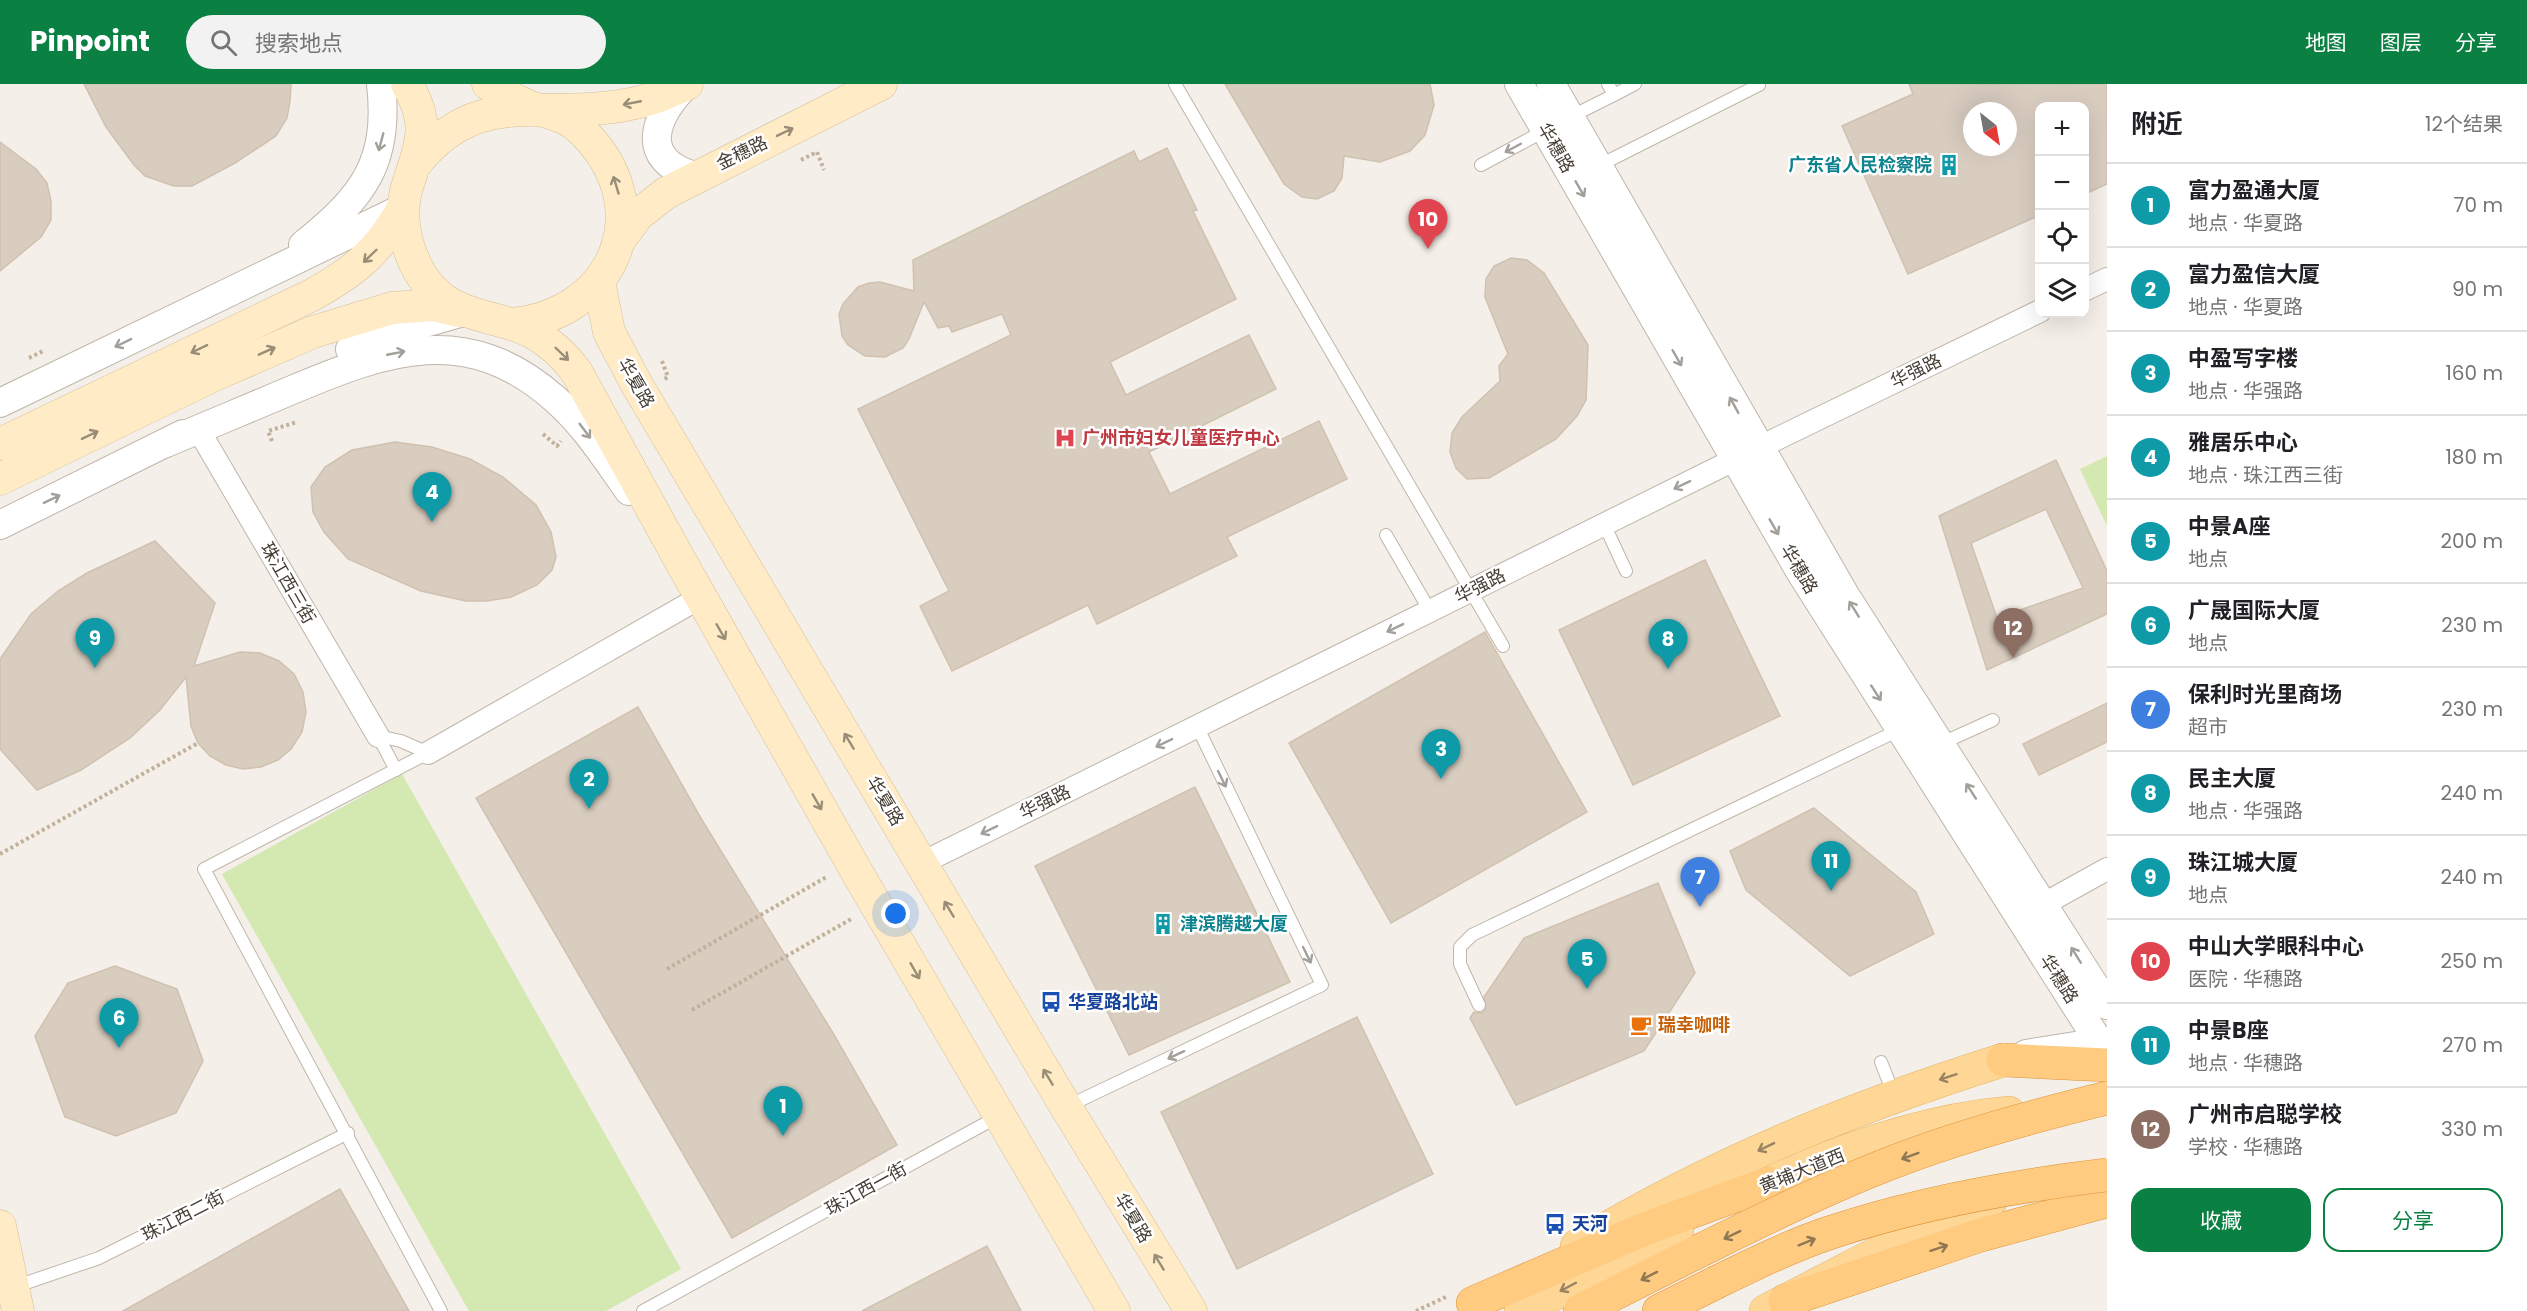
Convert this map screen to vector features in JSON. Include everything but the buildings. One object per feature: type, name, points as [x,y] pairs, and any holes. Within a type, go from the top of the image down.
[{"type":"highway","points":[[2003,1060],[2104,1050]]},
{"type":"highway","points":[[1580,1311],[1824,1190],[1889,1164],[2013,1122],[2107,1098]]},
{"type":"highway","points":[[1461,1304],[1642,1230],[1769,1183]]},
{"type":"highway","points":[[1659,1311],[1715,1282],[1828,1233],[1890,1215],[1995,1191],[2106,1197]]},
{"type":"highway","points":[[1775,1306],[1971,1238],[2106,1197]]},
{"type":"main road","points":[[408,84],[421,116],[422,140],[417,162]]},
{"type":"main road","points":[[488,84],[526,105],[557,114],[574,123],[599,150],[617,183],[622,222],[618,242],[599,282],[572,306],[557,315],[512,324]]},
{"type":"main road","points":[[464,312],[438,295],[422,277],[411,255],[404,232],[403,208],[407,184],[430,142],[448,126],[469,114],[492,107],[630,105],[687,84]]},
{"type":"main road","name":"金穗路","points":[[618,242],[644,209],[694,176],[881,84]]},
{"type":"main road","points":[[0,444],[312,295],[346,276],[379,246],[403,208]]},
{"type":"main road","name":"华夏路","points":[[599,282],[609,332],[655,385],[922,863],[1185,1308]]},
{"type":"main road","points":[[0,479],[210,377],[313,332],[392,308],[433,305],[512,324],[549,343],[566,357],[602,415],[700,597],[1114,1311]]},
{"type":"main road","points":[[602,415],[655,385]]},
{"type":"main road","points":[[1461,1304],[1779,1140],[1894,1095],[2003,1060]]},
{"type":"main road","name":"黄埔大道西","points":[[1521,1311],[1769,1183],[1884,1140],[1940,1125],[1996,1114],[2107,1108]]},
{"type":"main road","points":[[1775,1306],[1962,1212],[2047,1180],[2107,1164]]},
{"type":"main road","points":[[0,1226],[12,1292]]},
{"type":"street","points":[[250,282],[325,227],[360,188],[372,169],[384,132],[381,84]]},
{"type":"street","points":[[687,84],[672,99],[657,126],[655,138],[659,151],[672,167],[694,176]]},
{"type":"street","name":"华穗路","points":[[1518,84],[1746,454],[1845,595],[2107,1005]]},
{"type":"street","name":"华穗路","points":[[1551,84],[1598,166],[1746,454],[1806,582],[2104,1050]]},
{"type":"street","points":[[0,403],[403,208]]},
{"type":"street","points":[[2089,288],[2107,279]]},
{"type":"street","points":[[0,525],[166,443],[312,366],[364,342],[464,312]]},
{"type":"street","name":"华强路","points":[[922,863],[1604,524],[2035,313]]},
{"type":"street","points":[[166,443],[349,366],[381,356],[433,349],[477,354],[504,364],[533,382],[579,422],[681,562]]},
{"type":"street","name":"珠江西三街","points":[[198,429],[378,736]]},
{"type":"street","points":[[428,753],[700,597]]},
{"type":"street","points":[[2044,904],[2107,869]]},
{"type":"lane","points":[[1175,84],[1503,646]]},
{"type":"lane","points":[[1570,117],[1611,90],[1635,84]]},
{"type":"lane","points":[[1598,166],[1759,85]]},
{"type":"lane","points":[[1480,165],[1546,130]]},
{"type":"lane","points":[[1604,524],[1626,571]]},
{"type":"lane","points":[[1386,535],[1430,610]]},
{"type":"lane","points":[[1940,744],[1992,720]]},
{"type":"lane","points":[[1066,1107],[1322,985],[1197,726]]},
{"type":"lane","points":[[1479,1005],[1460,964],[1460,947],[1472,935],[1899,730]]},
{"type":"lane","points":[[378,736],[401,741],[428,753]]},
{"type":"lane","points":[[378,736],[396,770]]},
{"type":"lane","points":[[428,753],[204,869],[348,1133],[441,1311]]},
{"type":"lane","points":[[1881,1062],[1894,1095]]},
{"type":"lane","name":"珠江西一街","points":[[643,1311],[1000,1116]]},
{"type":"lane","name":"珠江西二街","points":[[12,1292],[99,1258],[348,1133]]},
{"type":"path","points":[[801,160],[817,152],[824,170]]},
{"type":"path","points":[[655,385],[662,361]]},
{"type":"path","points":[[272,441],[268,431],[297,422]]},
{"type":"path","points":[[543,434],[557,446]]},
{"type":"path","points":[[0,854],[198,743]]},
{"type":"path","points":[[667,969],[837,871]]},
{"type":"path","points":[[692,1010],[862,913]]},
{"type":"path","points":[[1416,1311],[1461,1304]]},
{"type":"green space","points":[[2107,456],[2107,526],[2080,469]]},
{"type":"green space","points":[[402,774],[681,1269],[606,1311],[469,1311],[222,874]]},
{"type":"place","name":"广东省人民检察院","points":[[1949,165]]},
{"type":"place","name":"中山大学眼科中心","points":[[1428,249]]},
{"type":"place","name":"广州市妇女儿童医疗中心","points":[[1065,438]]},
{"type":"place","name":"雅居乐中心","points":[[432,522]]},
{"type":"place","name":"广州市启聪学校","points":[[2013,658]]},
{"type":"place","name":"珠江城大厦","points":[[95,668]]},
{"type":"place","name":"民主大厦","points":[[1668,669]]},
{"type":"place","name":"中盈写字楼","points":[[1441,779]]},
{"type":"place","name":"富力盈信大厦","points":[[589,809]]},
{"type":"place","name":"中景B座","points":[[1831,891]]},
{"type":"place","name":"保利时光里商场","points":[[1700,907]]},
{"type":"place","name":"津滨腾越大厦","points":[[1163,924]]},
{"type":"place","name":"中景A座","points":[[1587,989]]},
{"type":"place","name":"华夏路北站","points":[[1051,1002]]},
{"type":"place","name":"瑞幸咖啡","points":[[1641,1025]]},
{"type":"place","name":"广晟国际大厦","points":[[119,1048]]},
{"type":"place","name":"富力盈通大厦","points":[[783,1136]]},
{"type":"place","name":"天河","points":[[1555,1224]]}]
